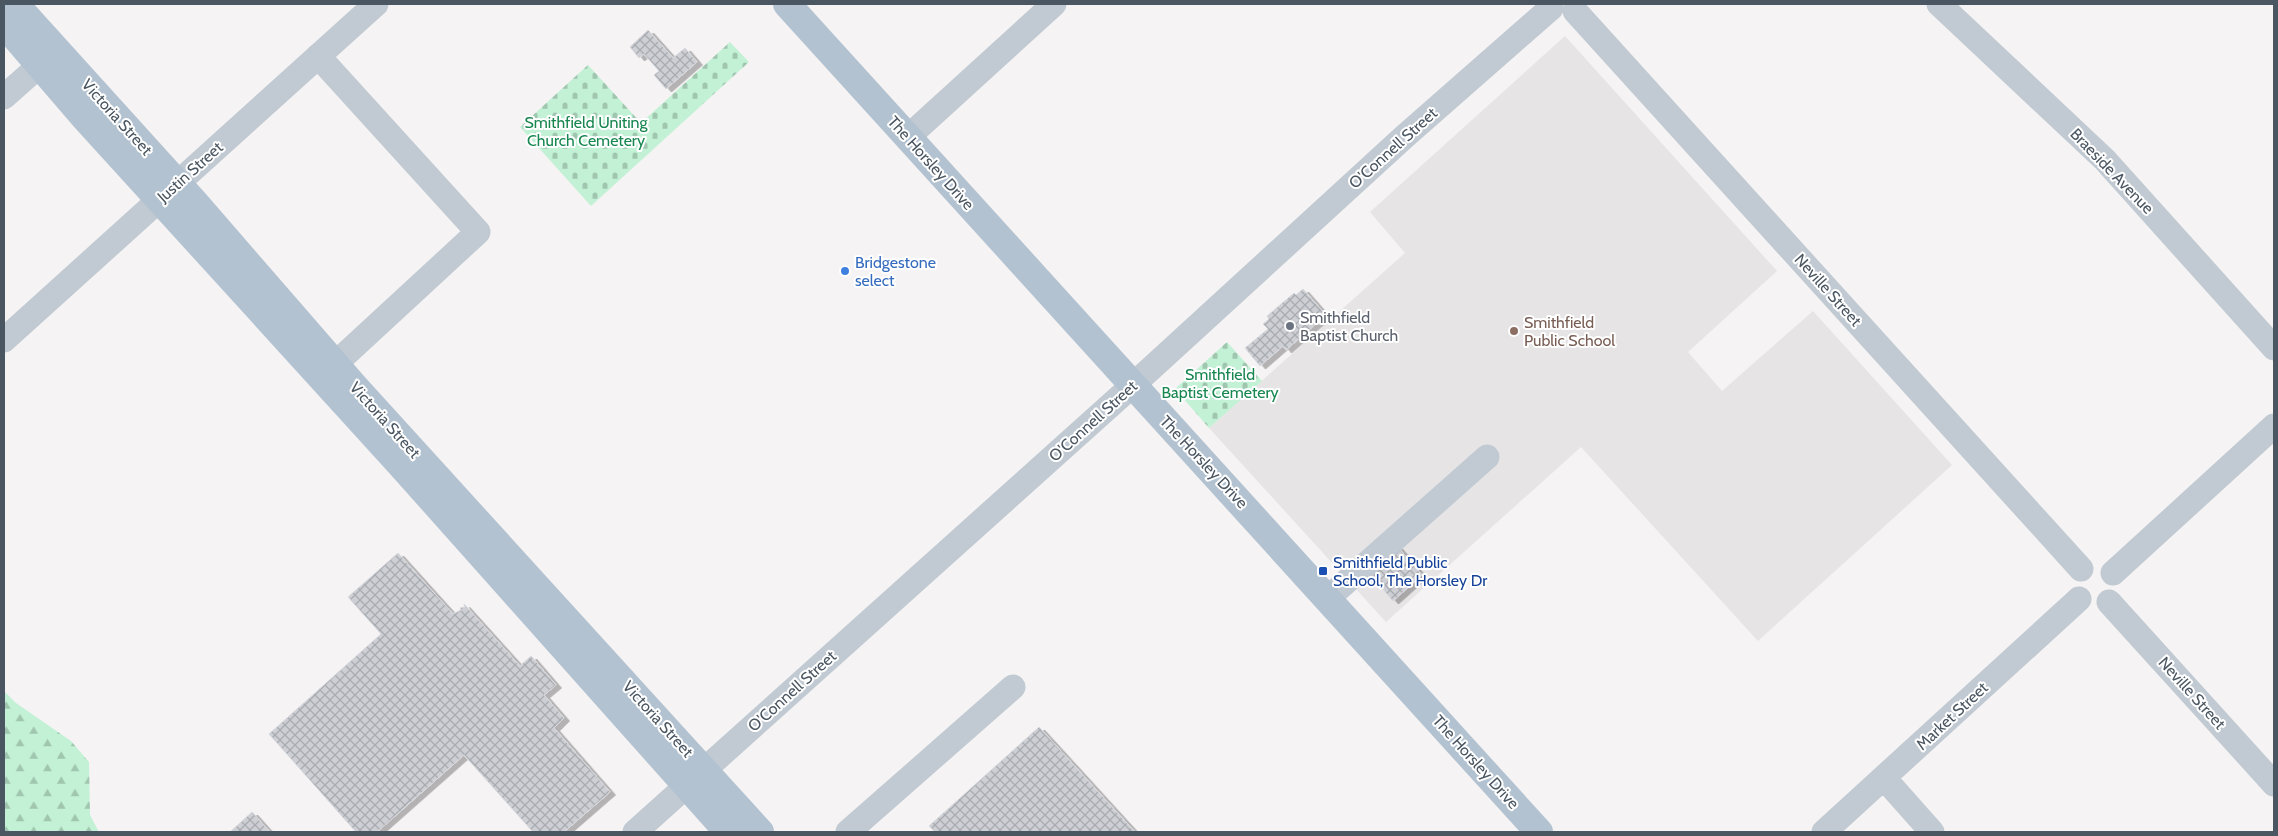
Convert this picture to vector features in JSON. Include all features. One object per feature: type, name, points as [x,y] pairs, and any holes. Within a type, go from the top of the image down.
[{"type":"main road","name":"Victoria Street","points":[[15,4],[168,191],[400,464],[695,778],[760,832]]},
{"type":"main road","name":"The Horsley Drive","points":[[787,4],[1539,832]]},
{"type":"main road","name":"Victoria Street","points":[[4,24],[40,64],[168,191],[335,364],[695,778],[728,832]]},
{"type":"street","name":"Justin Street","points":[[4,340],[376,4]]},
{"type":"street","points":[[908,138],[1054,4]]},
{"type":"street","name":"Braeside Avenue","points":[[1939,4],[2104,160],[2274,348]]},
{"type":"street","points":[[1549,6],[1566,14],[1579,7]]},
{"type":"street","name":"O'Connell Street","points":[[635,832],[1133,386],[1549,6]]},
{"type":"street","name":"Neville Street","points":[[1579,7],[2081,569]]},
{"type":"street","points":[[318,56],[478,232],[335,364]]},
{"type":"street","points":[[4,97],[40,64]]},
{"type":"street","points":[[2113,573],[2274,426]]},
{"type":"street","points":[[1328,598],[1487,457]]},
{"type":"street","points":[[2096,563],[2105,566],[2113,573],[2117,588],[2109,602],[2094,607],[2085,604],[2079,599],[2074,590],[2074,583],[2081,569],[2096,563]]},
{"type":"street","name":"Market Street","points":[[1824,832],[2079,599]]},
{"type":"street","name":"Neville Street","points":[[2109,602],[2274,784]]},
{"type":"street","points":[[848,832],[1014,687]]},
{"type":"street","points":[[1884,778],[1932,832]]},
{"type":"shaded area","name":"Smithfield Public School","points":[[1565,36],[1777,271],[1688,352],[1722,391],[1813,311],[1952,465],[1758,641],[1581,447],[1386,622],[1209,428],[1405,253],[1370,212]]},
{"type":"green space","name":"Smithfield Uniting Church Cemetery","points":[[730,42],[749,62],[591,206],[520,127],[588,65],[641,123]]},
{"type":"green space","name":"Smithfield Baptist Cemetery","points":[[1227,342],[1262,381],[1209,428],[1175,389]]},
{"type":"green space","points":[[4,691],[16,703],[71,741],[89,762],[90,815],[99,832],[4,832]]},
{"type":"building","points":[[648,30],[673,58],[685,48],[697,62],[666,89],[654,75],[659,71],[644,54],[639,58],[630,47]]},
{"type":"building","name":"Smithfield Baptist Church","points":[[1303,289],[1326,315],[1286,350],[1283,346],[1260,366],[1245,348],[1268,329],[1263,324],[1269,319],[1267,316],[1294,293],[1296,295]]},
{"type":"building","points":[[1397,546],[1422,575],[1393,601],[1368,572]]},
{"type":"building","points":[[398,553],[453,614],[461,610],[460,608],[465,607],[464,604],[520,666],[531,656],[556,685],[544,695],[564,718],[554,728],[610,792],[564,832],[533,832],[464,755],[377,832],[356,832],[269,734],[381,634],[348,597]]},
{"type":"building","points":[[1039,727],[1135,832],[935,832],[929,826]]},
{"type":"building","points":[[252,812],[270,832],[230,832]]},
{"type":"place","name":"Bridgestone select","points":[[845,271]]},
{"type":"place","name":"Smithfield Baptist Church","points":[[1290,326]]},
{"type":"place","name":"Smithfield Public School","points":[[1514,331]]},
{"type":"place","name":"Smithfield Public School, The Horsley Dr","points":[[1323,571]]}]
